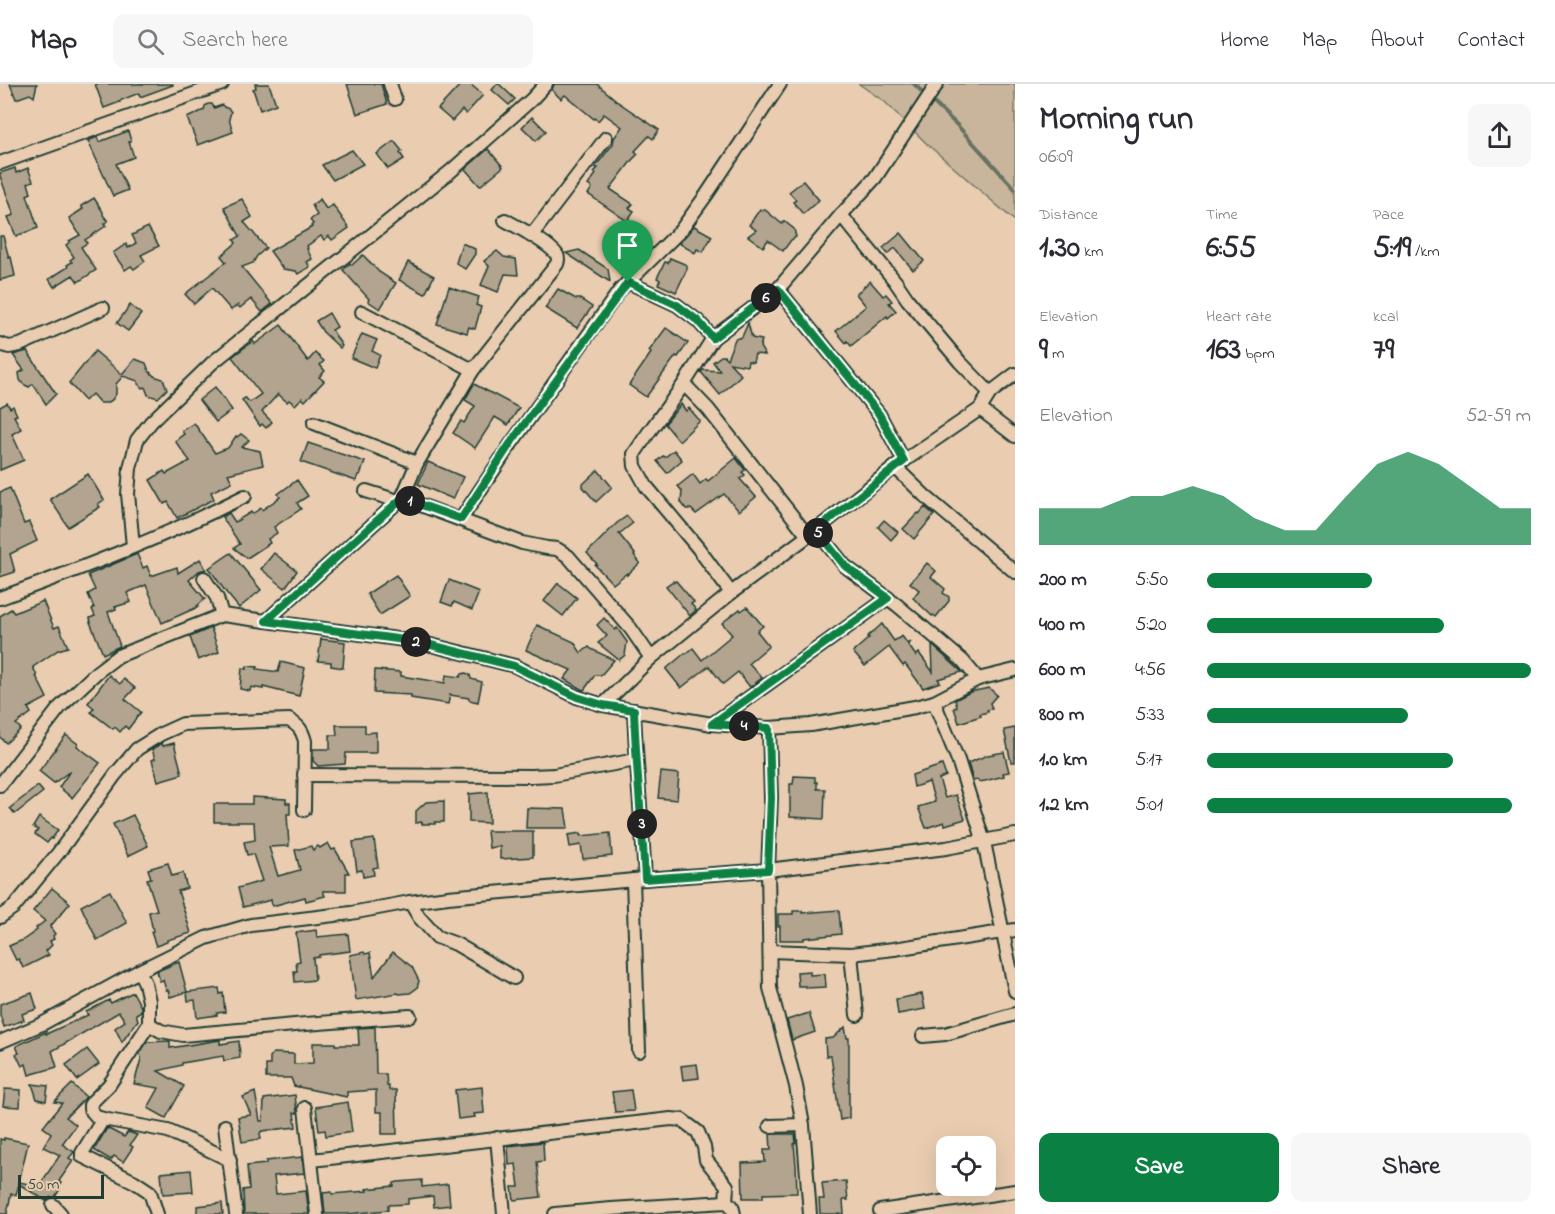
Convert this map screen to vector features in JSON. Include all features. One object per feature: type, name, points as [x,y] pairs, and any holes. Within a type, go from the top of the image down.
[{"type":"street","points":[[0,163],[222,84]]},
{"type":"street","points":[[390,84],[395,99]]},
{"type":"street","points":[[133,546],[128,494],[130,468],[137,440],[151,422],[212,363],[451,171],[546,84]]},
{"type":"street","points":[[461,519],[510,444],[628,282],[681,230],[780,84]]},
{"type":"street","points":[[731,594],[698,548],[646,486],[635,466],[634,454],[684,384],[713,338],[778,289],[875,178],[937,84]]},
{"type":"street","points":[[531,236],[606,138]]},
{"type":"street","points":[[841,215],[908,300],[960,362],[990,393]]},
{"type":"street","points":[[266,621],[400,500],[417,463],[473,370],[557,264],[556,254],[505,220]]},
{"type":"street","points":[[628,282],[677,305],[698,321],[713,338]]},
{"type":"street","points":[[778,289],[879,414],[900,464],[925,496],[1015,572]]},
{"type":"street","points":[[0,344],[9,348],[20,345],[103,308]]},
{"type":"street","points":[[362,312],[473,370]]},
{"type":"street","points":[[603,705],[651,658],[900,464],[980,409],[990,393],[1015,374]]},
{"type":"street","points":[[684,384],[708,409],[812,533],[845,566],[888,598],[963,661],[978,679]]},
{"type":"street","points":[[980,409],[1015,436]]},
{"type":"street","points":[[314,423],[417,463]]},
{"type":"street","points":[[366,491],[461,519],[522,543],[557,549],[567,556],[631,629],[651,658]]},
{"type":"street","points":[[0,598],[71,572],[197,520],[245,496]]},
{"type":"street","points":[[204,578],[217,598],[222,615]]},
{"type":"street","points":[[712,724],[888,598]]},
{"type":"street","points":[[0,785],[60,707],[97,672],[118,656],[222,615],[419,642],[514,666],[577,697],[603,705],[712,724],[769,728],[811,725],[915,707],[934,702],[978,679],[1015,670]]},
{"type":"street","points":[[934,702],[958,760],[1009,931],[1015,991]]},
{"type":"street","points":[[634,710],[642,817],[639,879],[639,1051]]},
{"type":"street","points":[[0,917],[14,907],[60,852],[115,775],[137,749],[183,724],[289,720],[297,724],[303,731],[305,741],[304,810]]},
{"type":"street","points":[[769,728],[770,988],[796,1086],[803,1125],[810,1214]]},
{"type":"street","points":[[304,775],[554,775],[636,760]]},
{"type":"street","points":[[0,1042],[42,1024],[139,971],[206,938],[251,925],[494,892],[768,870],[1015,836]]},
{"type":"street","points":[[410,902],[419,917],[437,937],[456,944],[514,978]]},
{"type":"street","points":[[770,951],[851,954],[1009,931]]},
{"type":"street","points":[[851,954],[857,1016]]},
{"type":"street","points":[[139,971],[145,983],[149,1001],[149,1024],[109,1085],[90,1105],[90,1109],[97,1117],[103,1119],[168,1131],[230,1160]]},
{"type":"street","points":[[923,1036],[945,1034],[1015,1014]]},
{"type":"street","points":[[149,1024],[161,1031],[183,1035],[410,1016]]},
{"type":"street","points":[[305,1108],[317,1214]]},
{"type":"street","points":[[103,1119],[82,1156],[135,1182],[150,1192],[157,1214]]},
{"type":"street","points":[[312,1160],[671,1119],[682,1120],[698,1132],[706,1160],[727,1186],[726,1202]]},
{"type":"street","points":[[225,1125],[236,1214]]},
{"type":"street","points":[[770,1126],[803,1125]]},
{"type":"street","points":[[497,1138],[504,1214]]},
{"type":"street","points":[[880,1211],[1015,1191]]},
{"type":"street","points":[[555,1214],[726,1202],[732,1206],[734,1214]]},
{"type":"shaded area","points":[[859,84],[1015,84],[1015,221],[927,144],[885,102]]},
{"type":"building","points":[[10,84],[37,84],[34,97],[30,94],[16,99]]},
{"type":"building","points":[[95,84],[173,85],[140,97],[139,93],[104,108]]},
{"type":"building","points":[[255,84],[269,84],[276,104],[260,110],[253,89],[256,88]]},
{"type":"building","points":[[347,84],[381,84],[387,104],[357,114]]},
{"type":"building","points":[[461,84],[470,84],[483,95],[466,114],[462,110],[452,121],[438,109]]},
{"type":"building","points":[[497,84],[515,99],[509,105],[492,90]]},
{"type":"building","points":[[554,84],[597,84],[615,100],[659,130],[653,139],[649,136],[635,151],[638,154],[610,189],[633,204],[629,208],[634,211],[627,221],[588,194],[592,188],[588,185],[598,168],[595,167],[613,144],[614,138],[622,127],[604,114],[598,121],[594,119],[565,95],[561,99],[552,90]]},
{"type":"building","points":[[208,104],[212,104],[214,108],[222,105],[229,109],[233,132],[198,145],[187,118],[204,110]]},
{"type":"building","points":[[532,117],[546,131],[536,141],[522,127]]},
{"type":"building","points":[[128,131],[134,157],[116,164],[128,190],[113,196],[88,141],[97,137],[99,142]]},
{"type":"building","points":[[394,141],[402,151],[400,153],[404,159],[388,169],[377,154]]},
{"type":"building","points":[[488,149],[503,167],[480,186],[465,169]]},
{"type":"building","points":[[352,150],[363,164],[333,180],[322,165]]},
{"type":"building","points":[[15,168],[16,173],[28,168],[33,181],[28,183],[31,193],[27,195],[38,228],[16,236],[8,217],[14,215],[0,176],[0,173]]},
{"type":"building","points":[[803,181],[819,200],[803,214],[793,202],[796,200],[789,192]]},
{"type":"building","points":[[94,198],[108,221],[104,224],[106,226],[85,240],[87,243],[81,247],[96,270],[78,282],[73,275],[54,287],[49,279],[68,267],[67,265],[72,262],[70,260],[74,257],[66,245],[80,235],[69,218],[83,209],[81,206]]},
{"type":"building","points":[[242,199],[252,217],[244,222],[266,248],[253,263],[242,267],[272,304],[262,312],[251,299],[240,308],[238,305],[231,310],[212,288],[194,304],[185,294],[226,262],[221,256],[236,243],[234,240],[240,236],[224,207]]},
{"type":"building","points":[[320,199],[326,209],[333,205],[349,228],[332,240],[329,236],[324,240],[321,236],[307,246],[312,259],[307,262],[310,267],[298,274],[296,271],[283,269],[270,251],[312,227],[310,220],[317,215],[312,205]]},
{"type":"building","points":[[760,209],[763,211],[764,209],[782,224],[784,221],[794,229],[796,237],[783,251],[768,240],[763,247],[748,236],[756,230],[749,225]]},
{"type":"building","points":[[694,226],[712,236],[703,252],[697,249],[695,253],[679,243]]},
{"type":"building","points":[[148,227],[159,246],[141,255],[145,261],[134,269],[131,266],[125,270],[113,253],[126,244],[128,248],[136,243],[132,235]]},
{"type":"building","points":[[632,231],[644,240],[633,254],[629,252],[627,255],[619,249]]},
{"type":"building","points":[[901,233],[924,261],[913,270],[895,248],[888,254],[883,248]]},
{"type":"building","points":[[0,236],[3,236],[9,258],[11,257],[15,276],[0,280]]},
{"type":"building","points":[[462,243],[475,249],[475,254],[465,269],[456,263]]},
{"type":"building","points":[[579,250],[608,269],[610,282],[566,253]]},
{"type":"building","points":[[497,251],[504,257],[516,259],[518,275],[505,274],[498,292],[481,285],[489,266],[484,261]]},
{"type":"building","points":[[363,255],[379,272],[396,283],[380,309],[368,301],[369,299],[343,270]]},
{"type":"building","points":[[670,258],[687,265],[676,292],[658,284],[660,280],[657,278],[665,262],[668,263]]},
{"type":"building","points":[[408,262],[434,276],[425,294],[399,280]]},
{"type":"building","points":[[870,281],[883,296],[886,294],[892,301],[889,303],[896,311],[851,346],[836,331],[866,306],[856,294]]},
{"type":"building","points":[[449,287],[479,297],[476,305],[481,307],[475,329],[469,327],[467,333],[437,324]]},
{"type":"building","points":[[558,289],[592,307],[577,328],[545,308]]},
{"type":"building","points":[[130,305],[141,314],[128,331],[117,323]]},
{"type":"building","points":[[329,313],[337,327],[332,330],[342,346],[340,348],[323,332],[316,321]]},
{"type":"building","points":[[748,323],[752,338],[762,340],[760,347],[765,355],[755,354],[753,362],[748,361],[747,366],[730,363],[741,375],[720,395],[701,372],[703,370],[720,371],[713,362],[721,356],[727,359],[735,339],[742,337]]},
{"type":"building","points":[[281,325],[308,361],[315,353],[324,361],[320,365],[325,371],[319,377],[324,381],[305,401],[302,398],[295,405],[289,400],[287,402],[278,394],[262,412],[272,422],[266,428],[262,424],[260,426],[242,400],[245,398],[250,402],[261,394],[232,357],[253,341],[255,344]]},
{"type":"building","points":[[666,328],[688,343],[646,397],[629,385]]},
{"type":"building","points":[[362,334],[377,340],[372,351],[380,355],[375,368],[351,358]]},
{"type":"building","points":[[27,351],[56,394],[46,404],[33,384],[29,387],[20,380],[19,373],[24,370],[13,355]]},
{"type":"building","points":[[95,351],[122,374],[135,359],[146,363],[154,376],[163,379],[167,389],[158,398],[148,395],[145,387],[142,388],[138,381],[123,376],[116,384],[116,394],[112,400],[100,403],[92,394],[85,401],[69,383]]},
{"type":"building","points":[[474,384],[519,408],[508,425],[495,417],[475,448],[453,433],[461,421],[464,423],[475,406],[465,400]]},
{"type":"building","points":[[215,387],[232,410],[216,422],[199,400]]},
{"type":"building","points":[[7,403],[10,408],[13,406],[17,415],[14,416],[21,429],[12,434],[24,460],[0,470],[0,407]]},
{"type":"building","points":[[681,404],[686,411],[689,408],[700,421],[679,441],[665,424]]},
{"type":"building","points":[[194,423],[215,453],[228,448],[236,436],[241,434],[249,440],[242,447],[260,451],[263,465],[228,474],[232,482],[211,492],[214,499],[177,518],[168,502],[164,504],[150,480],[164,471],[166,474],[190,461],[175,441],[184,434],[182,431]]},
{"type":"building","points":[[308,443],[365,462],[356,481],[301,462]]},
{"type":"building","points":[[674,450],[682,460],[667,473],[657,461]]},
{"type":"building","points":[[736,458],[745,470],[742,472],[745,475],[740,479],[756,497],[739,511],[724,494],[696,514],[691,509],[686,509],[681,502],[682,491],[678,486],[693,474],[700,484],[706,479],[708,481]]},
{"type":"building","points":[[428,462],[463,477],[453,499],[418,484]]},
{"type":"building","points":[[598,470],[612,487],[596,502],[583,484]]},
{"type":"building","points":[[88,474],[104,500],[98,504],[100,507],[68,527],[50,499]]},
{"type":"building","points":[[297,480],[308,496],[297,503],[301,509],[274,527],[277,533],[268,539],[270,543],[247,558],[234,548],[240,544],[222,517],[229,513],[235,522],[251,512],[252,514],[261,508],[262,510],[280,497],[278,494]]},
{"type":"building","points":[[10,488],[24,524],[29,522],[37,541],[10,554],[15,572],[0,577],[0,492]]},
{"type":"building","points":[[925,507],[934,515],[914,539],[903,529]]},
{"type":"building","points":[[627,516],[633,523],[619,534],[640,563],[613,584],[587,553]]},
{"type":"building","points":[[884,520],[898,532],[891,540],[878,527]]},
{"type":"building","points":[[231,553],[261,590],[239,608],[209,568]]},
{"type":"building","points":[[274,553],[297,571],[285,588],[261,569]]},
{"type":"building","points":[[137,554],[143,568],[147,566],[151,576],[177,567],[178,573],[200,559],[206,569],[199,571],[189,580],[205,599],[198,607],[162,623],[146,585],[127,593],[131,602],[108,612],[120,646],[103,654],[90,622],[90,618],[95,616],[88,594],[95,590],[88,575]]},
{"type":"building","points":[[927,563],[936,571],[931,577],[945,589],[943,593],[949,597],[949,601],[936,617],[913,598],[919,590],[910,583]]},
{"type":"building","points":[[396,575],[410,596],[380,615],[367,594]]},
{"type":"building","points":[[449,580],[479,592],[472,610],[454,602],[452,606],[441,602]]},
{"type":"building","points":[[676,581],[694,602],[691,604],[696,610],[690,616],[666,586]]},
{"type":"building","points":[[558,583],[577,598],[563,616],[544,601]]},
{"type":"building","points":[[43,601],[54,628],[59,626],[68,647],[58,650],[33,667],[47,698],[28,708],[31,713],[16,724],[21,729],[6,743],[0,737],[0,616],[11,609],[14,613]]},
{"type":"building","points":[[747,607],[763,626],[757,631],[769,646],[749,663],[762,678],[750,687],[738,672],[723,684],[709,666],[681,688],[666,669],[693,648],[702,660],[732,635],[722,623],[740,609],[741,611]]},
{"type":"building","points":[[604,618],[615,630],[617,628],[627,642],[625,655],[619,660],[598,643],[607,636],[597,625]]},
{"type":"building","points":[[882,624],[894,641],[902,636],[916,656],[919,653],[933,672],[932,645],[962,672],[938,679],[940,682],[923,688],[889,647],[865,666],[853,652]]},
{"type":"building","points":[[537,625],[574,642],[581,653],[589,647],[614,660],[601,675],[595,675],[584,690],[581,689],[564,679],[571,670],[526,650]]},
{"type":"building","points":[[211,628],[219,652],[198,660],[190,637]]},
{"type":"building","points":[[321,639],[345,642],[343,668],[331,666],[331,662],[318,661]]},
{"type":"building","points":[[281,662],[305,668],[299,696],[263,687],[263,689],[251,687],[250,691],[240,689],[242,668],[258,667],[257,669],[278,672]]},
{"type":"building","points":[[375,670],[401,672],[401,676],[445,683],[446,675],[460,677],[466,673],[471,679],[482,682],[478,702],[450,695],[448,704],[411,698],[411,695],[374,693]]},
{"type":"building","points":[[109,675],[120,684],[124,679],[135,688],[125,699],[141,712],[128,729],[125,726],[120,732],[91,712],[94,708],[88,703]]},
{"type":"building","points":[[989,688],[997,695],[990,703],[992,709],[980,714],[981,716],[959,723],[954,708],[957,707],[955,700],[970,692]]},
{"type":"building","points":[[336,725],[365,725],[365,733],[376,732],[376,753],[346,753],[345,764],[318,766],[313,761],[313,749],[330,749],[330,735],[337,735]]},
{"type":"building","points":[[1015,728],[1015,762],[1011,762],[1004,730]]},
{"type":"building","points":[[66,735],[100,763],[72,798],[59,787],[70,771],[54,783],[39,771]]},
{"type":"building","points":[[162,743],[163,746],[174,743],[182,774],[158,781],[152,760],[155,759],[152,749]]},
{"type":"building","points":[[1004,752],[1009,772],[1003,773],[1004,776],[985,781],[973,781],[968,763],[988,755]]},
{"type":"building","points":[[942,765],[946,776],[939,779],[945,798],[956,795],[965,819],[926,828],[918,807],[935,802],[929,782],[914,787],[912,775]]},
{"type":"building","points":[[661,772],[679,774],[677,800],[658,798]]},
{"type":"building","points":[[794,776],[815,777],[817,789],[825,789],[824,819],[790,817],[790,784],[793,784]]},
{"type":"building","points":[[38,786],[43,792],[15,814],[10,808]]},
{"type":"building","points":[[488,792],[489,823],[469,822],[469,794]]},
{"type":"building","points":[[252,797],[286,799],[286,803],[290,803],[290,814],[287,814],[289,846],[269,847],[278,876],[300,870],[295,850],[311,846],[313,850],[328,843],[332,850],[335,849],[349,873],[346,873],[346,891],[323,891],[325,896],[306,901],[305,897],[272,906],[271,900],[243,907],[238,888],[262,881],[253,854],[247,855],[244,842],[255,840],[254,822],[214,822],[214,804],[252,804]]},
{"type":"building","points":[[444,801],[444,822],[416,823],[416,811],[426,802]]},
{"type":"building","points":[[527,808],[565,809],[568,828],[526,828]]},
{"type":"building","points":[[133,815],[148,846],[128,856],[113,824]]},
{"type":"building","points":[[39,817],[58,830],[47,843],[35,834],[38,830],[33,827]]},
{"type":"building","points":[[487,831],[533,831],[533,857],[500,859],[500,846],[489,848]]},
{"type":"building","points":[[581,833],[581,836],[610,833],[612,856],[583,859],[581,845],[570,847],[568,835]]},
{"type":"building","points":[[374,839],[378,867],[373,868],[374,875],[363,877],[362,870],[357,871],[353,842]]},
{"type":"building","points":[[168,863],[172,876],[183,873],[187,888],[178,891],[191,933],[156,946],[151,932],[153,931],[149,912],[157,910],[147,879],[151,878],[148,869]]},
{"type":"building","points":[[52,888],[70,903],[50,927],[55,934],[54,939],[50,941],[52,945],[46,951],[49,955],[23,968],[9,946],[23,940],[45,921],[33,911]]},
{"type":"building","points":[[110,891],[127,923],[97,940],[81,906]]},
{"type":"building","points":[[839,910],[841,934],[804,938],[804,940],[780,940],[778,914],[793,914],[793,911],[802,911],[802,913]]},
{"type":"building","points":[[316,930],[317,937],[348,934],[350,951],[319,955],[313,958],[315,980],[295,982],[296,962],[300,961],[296,933]]},
{"type":"building","points":[[364,952],[365,954],[370,953],[374,977],[393,952],[412,967],[419,981],[417,988],[410,993],[356,1000],[350,955]]},
{"type":"building","points":[[179,962],[187,992],[170,997],[157,971]]},
{"type":"building","points":[[810,971],[810,975],[825,974],[826,987],[798,986],[797,972]]},
{"type":"building","points":[[219,988],[220,994],[223,993],[225,1012],[197,1018],[195,1000],[188,1001],[187,992]]},
{"type":"building","points":[[133,992],[141,1011],[136,1014],[138,1020],[122,1042],[115,1028],[125,1021],[119,1012],[52,1051],[57,1067],[29,1075],[26,1064],[22,1066],[16,1054],[19,1053],[16,1046],[88,1015],[86,1012],[109,1000],[111,1003]]},
{"type":"building","points":[[32,993],[37,1009],[22,1014],[24,1020],[4,1027],[0,1015],[0,1004]]},
{"type":"building","points":[[922,994],[925,1009],[898,1014],[896,999]]},
{"type":"building","points":[[809,1013],[815,1032],[792,1040],[787,1020]]},
{"type":"building","points":[[375,1027],[376,1074],[386,1074],[389,1090],[396,1090],[397,1134],[382,1134],[382,1112],[376,1112],[376,1090],[347,1092],[347,1097],[294,1086],[291,1078],[266,1078],[266,1065],[270,1065],[270,1057],[273,1053],[294,1054],[294,1064],[313,1063],[313,1043],[359,1045],[358,1028]]},
{"type":"building","points":[[845,1027],[847,1038],[849,1038],[849,1118],[840,1120],[831,1056],[826,1056],[825,1039],[833,1038]]},
{"type":"building","points":[[220,1040],[220,1044],[239,1041],[240,1058],[224,1061],[223,1056],[182,1063],[182,1065],[158,1071],[184,1086],[166,1118],[148,1108],[159,1088],[134,1084],[141,1059],[140,1053],[147,1042],[170,1041],[170,1048]]},
{"type":"building","points":[[87,1049],[99,1064],[77,1080],[66,1065]]},
{"type":"building","points":[[697,1064],[699,1078],[683,1080],[681,1066]]},
{"type":"building","points":[[32,1084],[48,1086],[46,1101],[37,1099]]},
{"type":"building","points":[[72,1084],[86,1097],[66,1117],[76,1125],[62,1144],[74,1152],[69,1158],[73,1161],[59,1181],[61,1183],[58,1188],[60,1189],[55,1197],[46,1201],[19,1184],[16,1195],[11,1194],[7,1214],[0,1214],[0,1139],[28,1143],[19,1182],[39,1186],[60,1155],[43,1147],[51,1133],[43,1127],[62,1103],[54,1102]]},
{"type":"building","points":[[482,1087],[484,1113],[474,1114],[475,1117],[458,1119],[455,1090]]},
{"type":"building","points":[[5,1089],[21,1090],[20,1107],[3,1106]]},
{"type":"building","points":[[631,1090],[634,1111],[615,1112],[612,1092]]},
{"type":"building","points":[[255,1092],[260,1121],[263,1121],[264,1099],[295,1095],[296,1127],[262,1131],[261,1139],[242,1142],[238,1117],[251,1115],[243,1097]]},
{"type":"building","points":[[348,1102],[352,1132],[326,1136],[325,1130],[319,1131],[316,1107]]},
{"type":"building","points":[[107,1128],[124,1137],[128,1132],[137,1135],[130,1145],[133,1147],[123,1162],[114,1156],[111,1160],[94,1150]]},
{"type":"building","points":[[770,1134],[795,1134],[797,1193],[763,1194],[763,1198],[743,1198],[742,1163],[765,1162],[764,1150],[771,1150]]},
{"type":"building","points":[[543,1142],[544,1161],[537,1162],[541,1197],[514,1200],[512,1187],[519,1187],[516,1164],[509,1165],[508,1146]]},
{"type":"building","points":[[302,1157],[304,1173],[274,1176],[276,1194],[306,1191],[309,1214],[244,1214],[243,1190],[249,1189],[247,1166],[266,1164],[266,1161]]},
{"type":"building","points":[[191,1170],[193,1192],[163,1194],[161,1173]]},
{"type":"building","points":[[422,1180],[422,1187],[448,1184],[450,1205],[434,1207],[433,1196],[408,1199],[408,1204],[388,1205],[388,1210],[325,1214],[323,1193],[367,1191],[366,1189],[394,1186],[394,1183],[398,1182]]},
{"type":"building","points":[[846,1181],[848,1200],[843,1200],[844,1214],[820,1214],[819,1199],[824,1199],[822,1183]]},
{"type":"building","points":[[222,1203],[223,1214],[197,1214],[197,1206]]},
{"type":"waterway","points":[[914,84],[957,125],[1015,189]]},
{"type":"route","points":[[628,282],[677,305],[698,321],[713,338],[778,289],[879,414],[904,461],[816,530],[845,566],[888,598],[712,724],[769,728],[771,798],[768,870],[645,879],[634,710],[603,705],[577,697],[514,666],[419,642],[266,621],[402,498],[461,519],[510,444],[628,282]]}]
